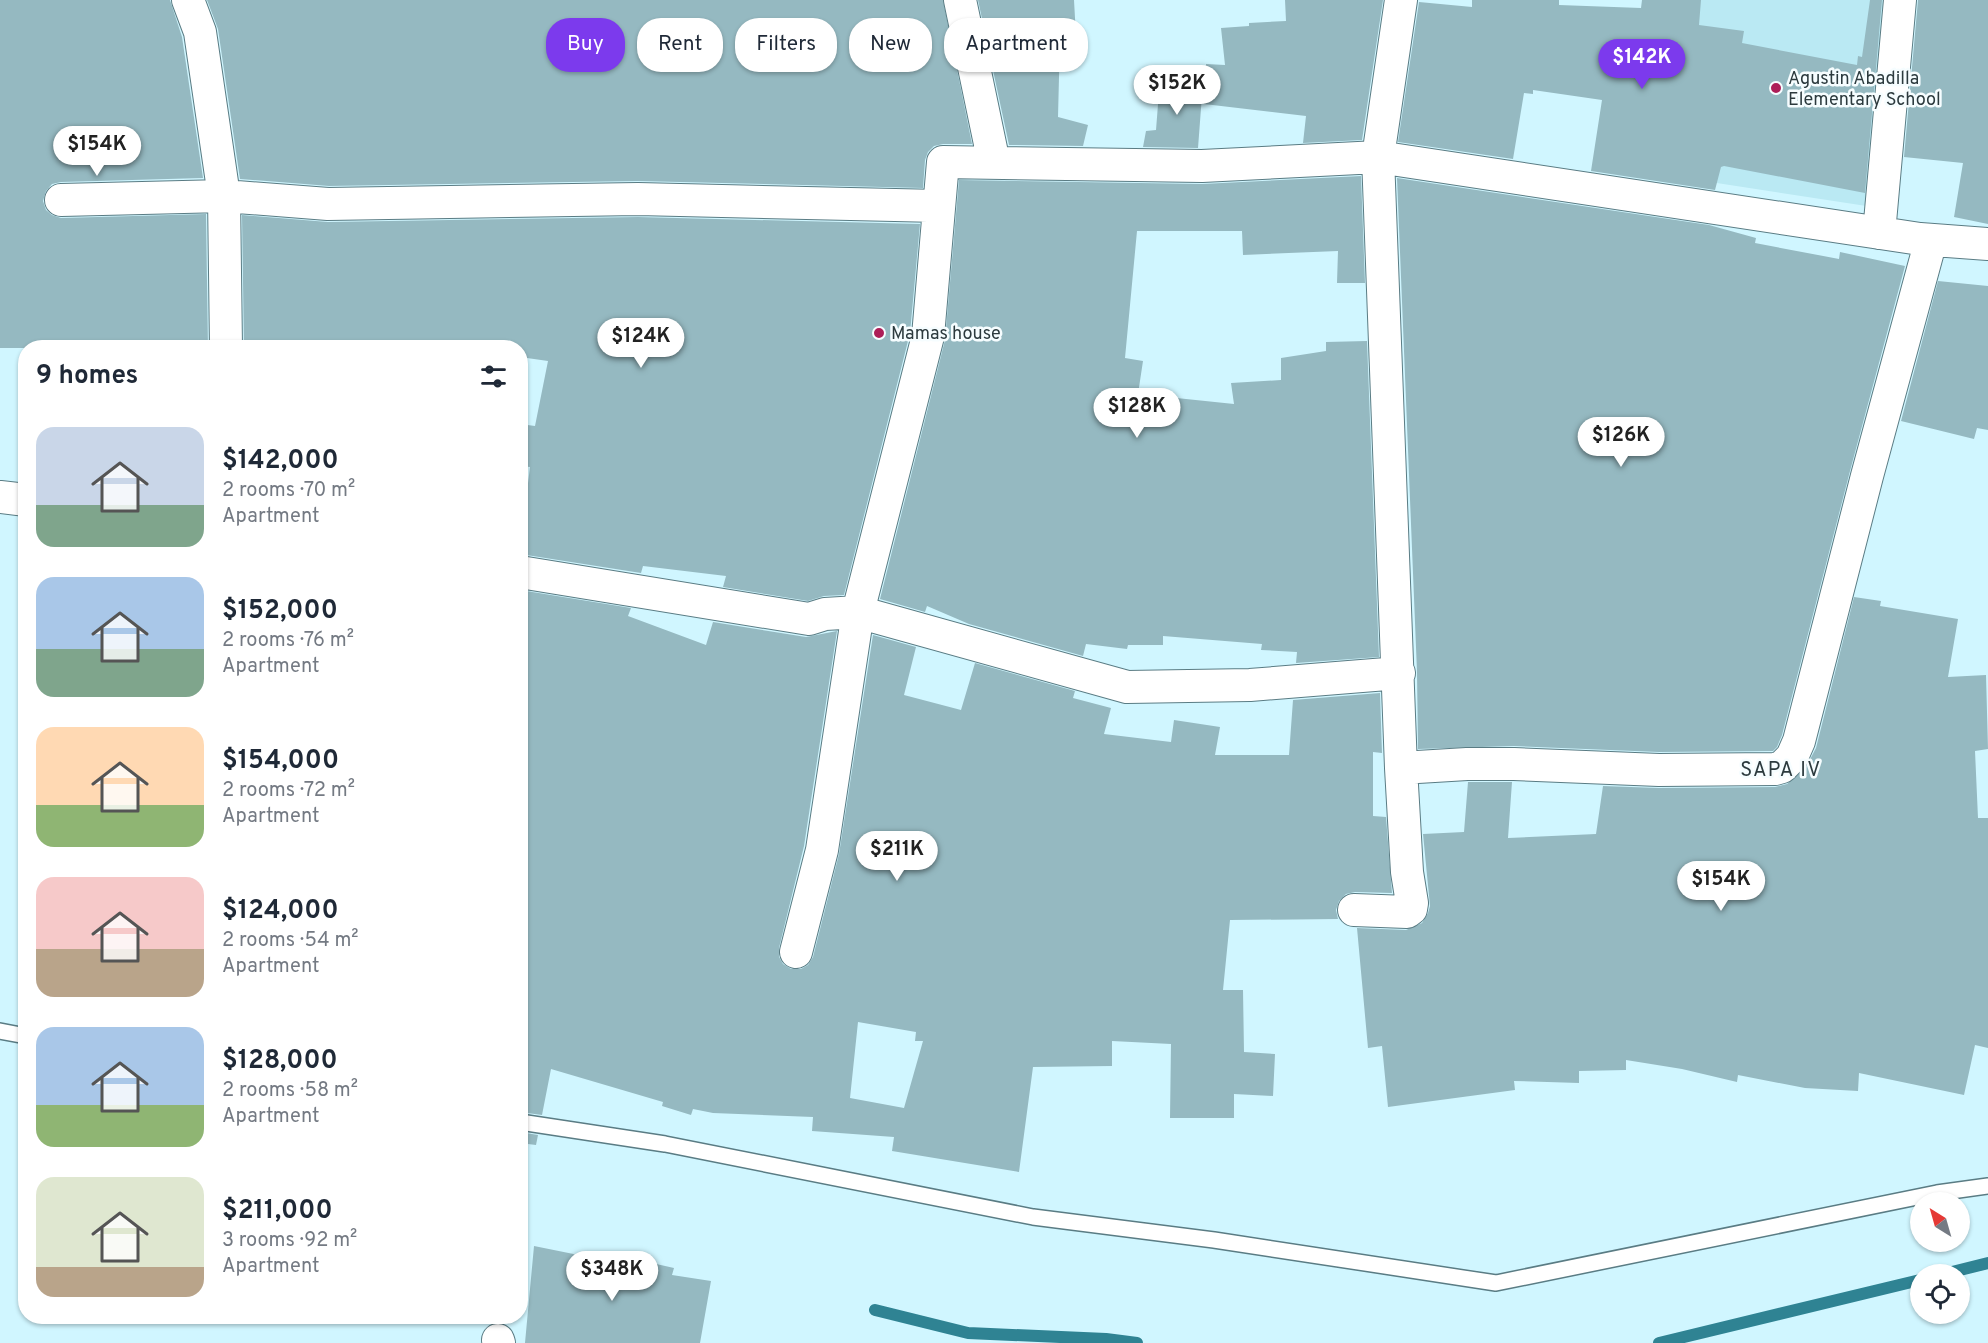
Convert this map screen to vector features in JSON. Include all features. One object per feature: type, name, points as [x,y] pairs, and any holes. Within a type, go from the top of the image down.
[{"type":"street","points":[[188,0],[201,32],[224,196],[226,340]]},
{"type":"street","points":[[960,0],[994,163]]},
{"type":"street","points":[[1354,910],[1407,912],[1411,909],[1412,903],[1407,872],[1401,768],[1378,157],[1401,0]]},
{"type":"street","points":[[1879,233],[1900,0]]},
{"type":"street","points":[[796,952],[822,850],[858,612],[928,336],[943,162],[1202,166],[1378,157],[1879,233],[1988,244]]},
{"type":"street","points":[[61,200],[224,196],[328,204],[638,199],[939,206]]},
{"type":"street","points":[[1401,768],[1467,764],[1577,765],[1670,770],[1765,770],[1782,766],[1792,757],[1799,741],[1931,240]]},
{"type":"street","points":[[0,497],[18,499]]},
{"type":"street","points":[[528,573],[809,619],[858,612],[1127,687],[1250,685],[1399,673]]},
{"type":"lane","points":[[0,1031],[18,1034]]},
{"type":"lane","points":[[528,1123],[665,1144],[1033,1217],[1214,1240],[1496,1283],[1937,1193],[1988,1186]]},
{"type":"shaded area","name":"Agustin Abadilla Elementary School","points":[[1663,0],[1900,0],[1873,207],[1665,175]]},
{"type":"building","points":[[0,0],[170,0],[182,37],[203,178],[61,182],[52,184],[46,191],[43,201],[46,210],[61,218],[206,214],[208,340],[18,340],[18,348],[0,348]]},
{"type":"building","points":[[207,0],[943,0],[947,18],[944,18],[944,72],[958,72],[972,144],[934,146],[928,152],[925,160],[923,188],[638,181],[329,186],[240,179],[218,29]]},
{"type":"building","points":[[978,0],[1074,0],[1075,18],[982,18]]},
{"type":"building","points":[[1285,0],[1383,0],[1362,140],[1303,143],[1306,116],[1204,104],[1206,64],[1225,65],[1221,28],[1249,26],[1249,23],[1286,21]]},
{"type":"building","points":[[1472,0],[1559,0],[1559,5],[1641,8],[1642,0],[1701,0],[1699,25],[1744,31],[1742,43],[1857,65],[1858,56],[1862,57],[1870,0],[1882,0],[1865,193],[1724,166],[1721,167],[1715,190],[1591,171],[1602,100],[1533,90],[1533,94],[1524,93],[1513,159],[1398,142],[1419,2],[1472,7]]},
{"type":"building","points":[[1918,0],[1988,0],[1988,224],[1954,217],[1963,163],[1904,157]]},
{"type":"building","points":[[993,72],[1059,72],[1058,117],[1088,125],[1083,146],[1009,145]]},
{"type":"building","points":[[1160,79],[1203,82],[1198,148],[1143,147],[1146,131],[1156,130]]},
{"type":"building","points":[[1361,176],[1365,283],[1337,283],[1338,251],[1243,255],[1242,231],[1137,231],[1125,358],[1143,361],[1138,394],[1234,404],[1231,383],[1281,380],[1281,358],[1326,351],[1326,342],[1367,341],[1379,657],[1296,663],[1297,652],[1261,650],[1262,644],[1163,636],[1163,645],[1128,645],[1127,649],[1086,644],[1083,656],[969,624],[927,606],[925,612],[880,599],[945,340],[959,180],[1202,184]]},
{"type":"building","points":[[1397,178],[1709,225],[1756,238],[1755,243],[1839,259],[1840,252],[1905,266],[1782,735],[1773,751],[1659,752],[1514,746],[1418,749],[1417,672]]},
{"type":"building","points":[[242,215],[328,222],[638,217],[920,224],[910,333],[844,595],[824,596],[808,601],[723,587],[726,576],[643,566],[641,573],[528,555],[530,467],[528,467],[528,425],[535,426],[548,361],[528,358],[528,340],[244,340]]},
{"type":"building","points":[[1938,281],[1988,286],[1988,430],[1977,428],[1974,439],[1901,421]]},
{"type":"building","points":[[528,591],[631,608],[628,616],[706,645],[713,622],[806,637],[837,631],[804,846],[779,948],[779,957],[783,964],[791,969],[801,969],[808,965],[813,957],[839,854],[873,635],[916,647],[904,695],[961,710],[975,663],[1075,691],[1073,698],[1111,708],[1104,734],[1171,742],[1174,720],[1220,727],[1215,755],[1289,755],[1293,700],[1380,693],[1382,753],[1373,752],[1373,816],[1386,817],[1392,893],[1355,892],[1346,894],[1339,901],[1336,910],[1338,919],[1230,920],[1223,990],[1243,990],[1244,1052],[1275,1054],[1273,1096],[1234,1094],[1234,1118],[1170,1118],[1171,1044],[1112,1041],[1112,1066],[1033,1067],[1019,1172],[892,1151],[894,1137],[812,1131],[813,1117],[713,1113],[693,1109],[691,1115],[662,1106],[663,1102],[551,1069],[542,1115],[528,1113]],"holes":[[[858,1022],[916,1032],[915,1041],[923,1041],[904,1108],[850,1098]]]},
{"type":"building","points":[[1854,597],[1881,601],[1880,606],[1958,619],[1948,677],[1986,675],[1988,749],[1975,751],[1978,818],[1988,818],[1988,1048],[1975,1045],[1964,1095],[1859,1073],[1858,1091],[1805,1088],[1738,1075],[1737,1082],[1682,1069],[1626,1060],[1626,1070],[1579,1071],[1579,1083],[1514,1081],[1515,1090],[1388,1107],[1382,1046],[1368,1048],[1357,928],[1406,930],[1422,923],[1430,906],[1423,834],[1464,832],[1468,782],[1512,782],[1508,838],[1596,834],[1603,786],[1775,787],[1787,784],[1805,769],[1816,748]]},
{"type":"building","points":[[528,1133],[538,1135],[536,1145],[528,1144]]},
{"type":"building","points":[[534,1246],[618,1263],[618,1257],[643,1261],[674,1268],[672,1275],[711,1281],[700,1343],[525,1343]]},
{"type":"waterway","points":[[1970,1268],[1988,1263]]},
{"type":"waterway","points":[[1659,1343],[1910,1282]]},
{"type":"waterway","points":[[875,1310],[968,1333],[1106,1339],[1137,1343]]},
{"type":"place","name":"Agustin Abadilla Elementary School","points":[[1776,88]]},
{"type":"place","name":"Mamas house","points":[[879,333]]},
{"type":"district","name":"SAPA IV","points":[[1781,769]]}]
